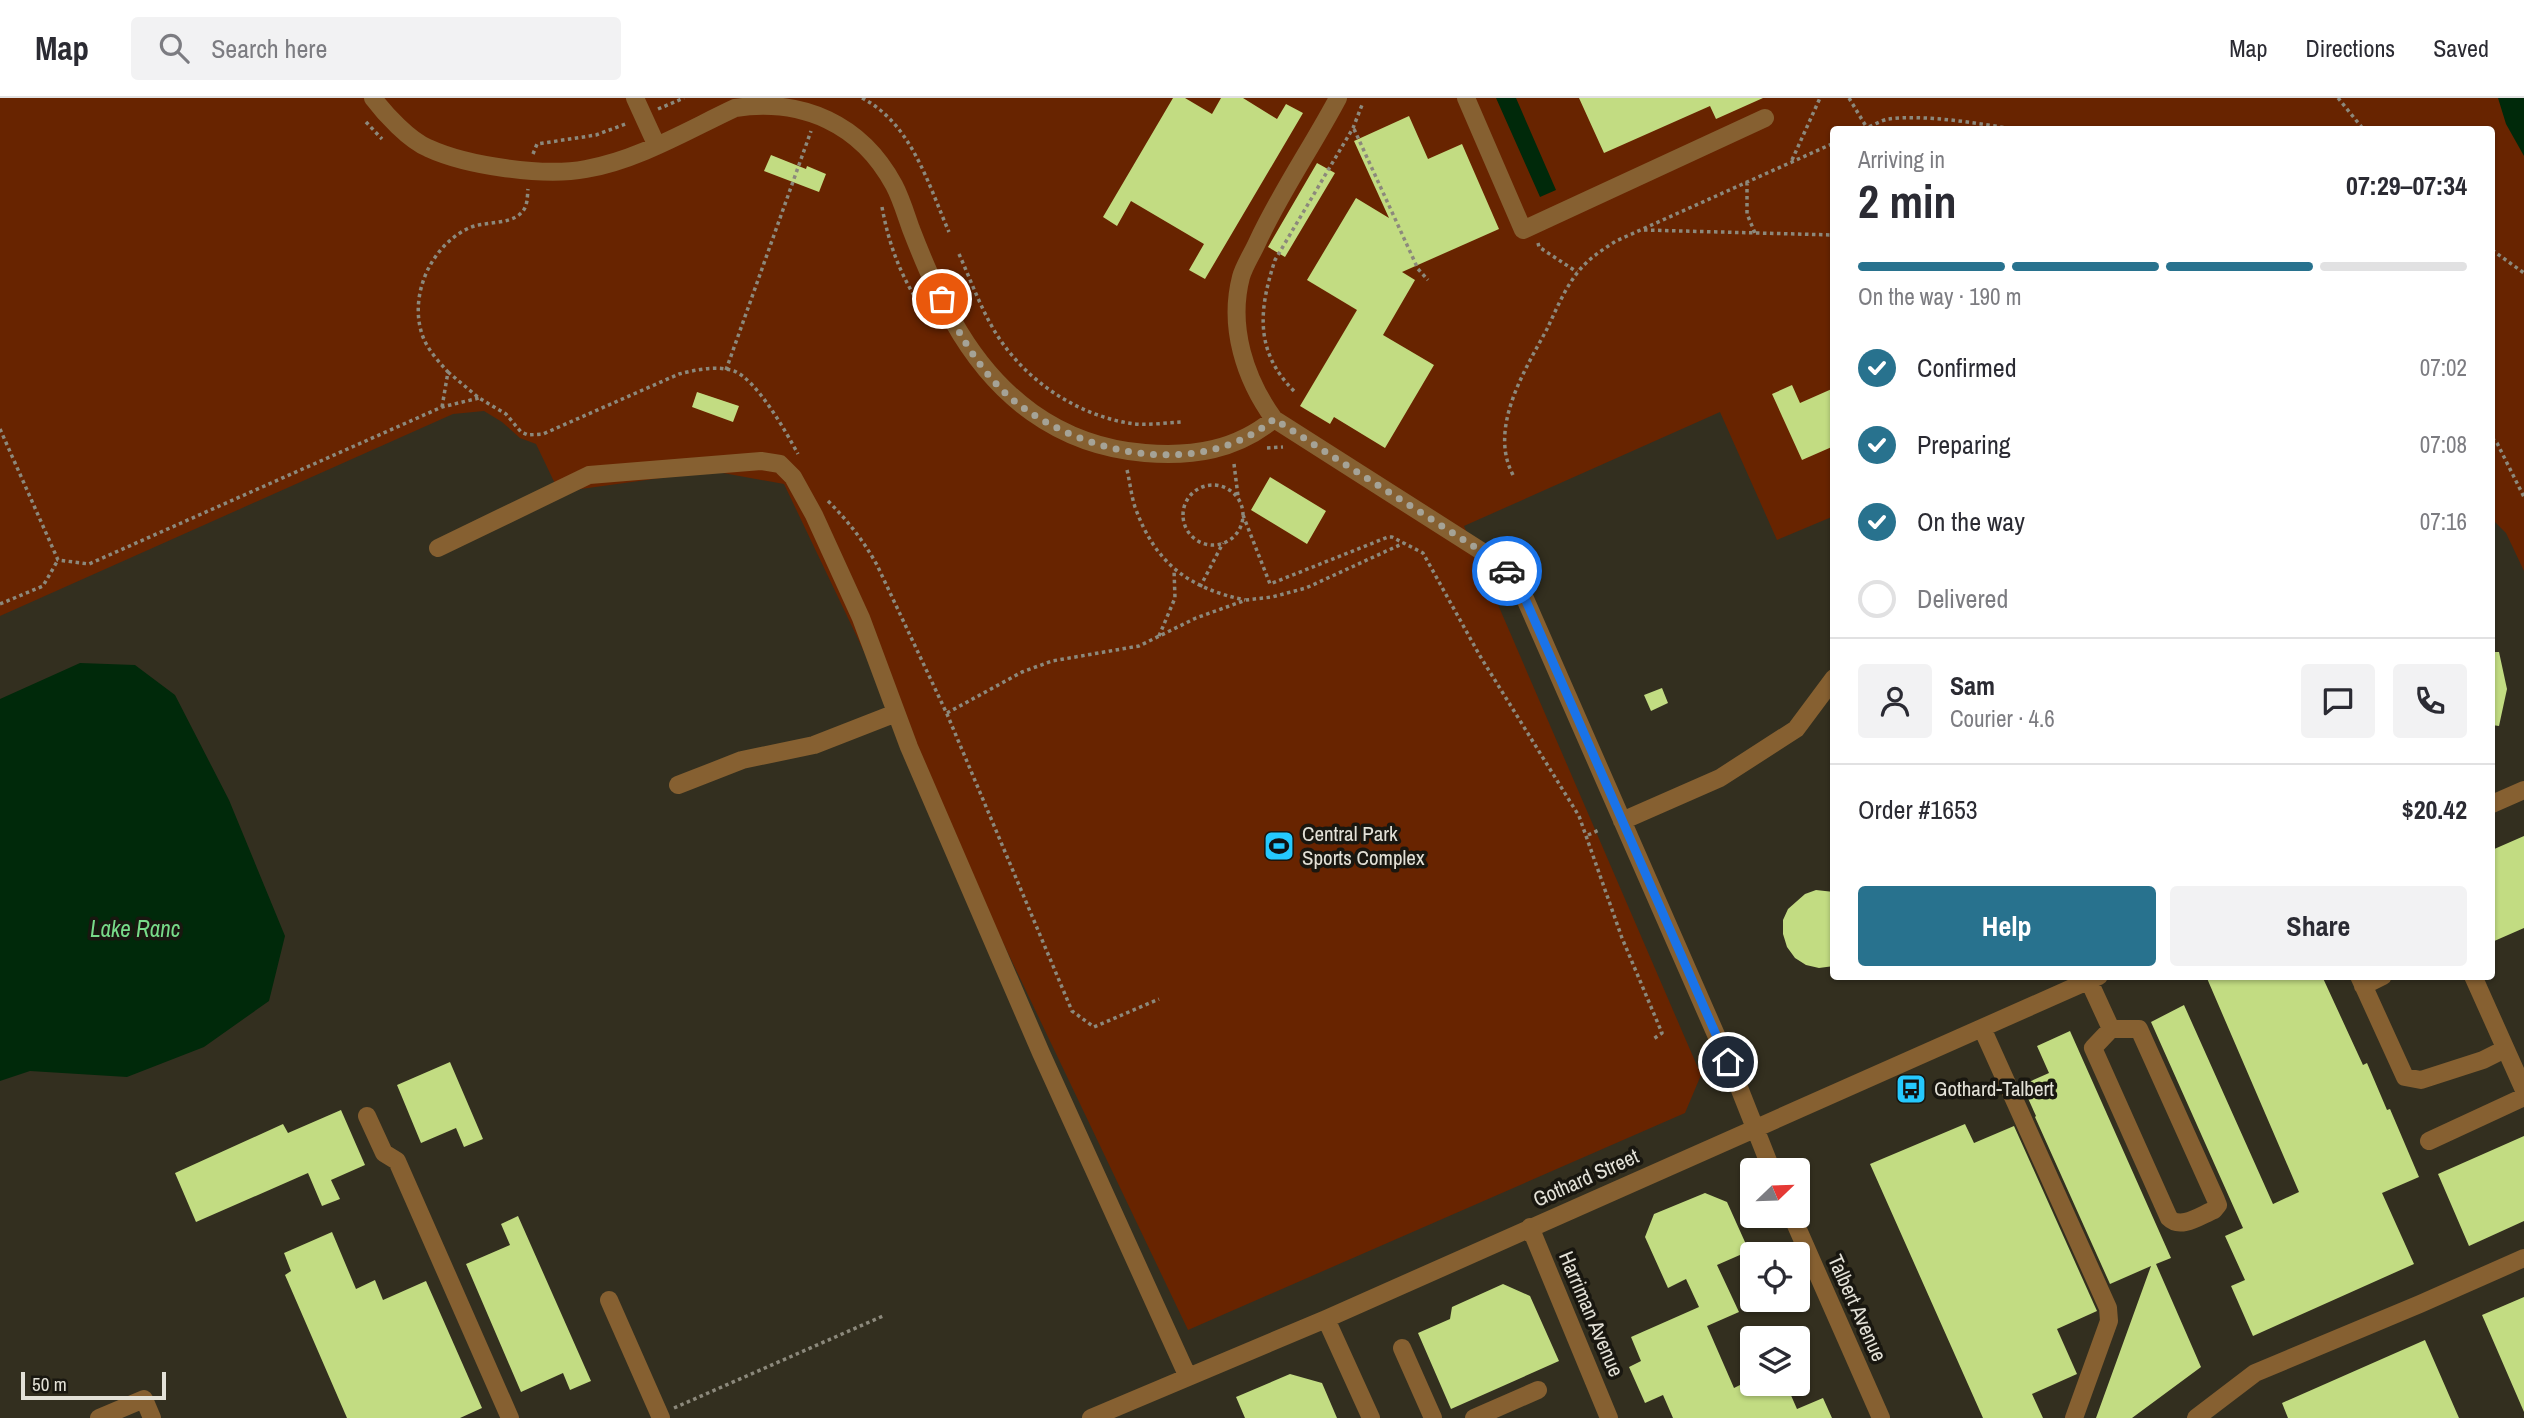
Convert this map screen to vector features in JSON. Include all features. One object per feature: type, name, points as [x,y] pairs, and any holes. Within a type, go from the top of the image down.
[{"type":"street","points":[[373,98],[393,121],[426,148],[468,160],[530,172],[585,169],[616,161],[735,108],[755,104],[822,105],[874,153],[895,186],[922,256],[952,321],[986,373],[1023,408],[1073,437],[1125,452],[1163,455],[1196,453],[1231,445],[1247,439],[1274,419]]},
{"type":"street","points":[[635,98],[656,144]]},
{"type":"street","points":[[1338,98],[1266,222],[1241,277],[1237,312],[1240,345],[1248,375],[1274,419],[1489,556],[1507,571],[1523,594],[1738,1086],[1767,1158]]},
{"type":"street","points":[[1466,98],[1522,230],[1765,118]]},
{"type":"street","points":[[438,548],[589,475],[748,462],[780,464],[793,477],[814,515],[861,618],[896,713],[1036,1040],[1188,1377]]},
{"type":"street","points":[[1622,821],[1720,778],[1796,729],[1830,683]]},
{"type":"street","points":[[678,785],[742,760],[814,745],[896,713]]},
{"type":"street","points":[[2495,803],[2524,790]]},
{"type":"street","name":"Gothard Street","points":[[1091,1418],[1326,1319],[2092,980]]},
{"type":"street","points":[[2094,980],[2110,1029]]},
{"type":"street","points":[[2475,980],[2524,1090]]},
{"type":"street","points":[[2361,981],[2405,1077],[2421,1080],[2483,1060],[2505,1049]]},
{"type":"street","points":[[1982,1028],[2108,1308],[2109,1321],[2074,1418]]},
{"type":"street","points":[[2110,1029],[2138,1029],[2216,1200],[2218,1205],[2214,1209],[2180,1224],[2169,1218],[2092,1048],[2110,1029]]},
{"type":"street","points":[[2429,1141],[2524,1097]]},
{"type":"street","points":[[367,1116],[384,1153],[397,1161],[510,1418]]},
{"type":"street","name":"Harriman Avenue","points":[[1530,1227],[1609,1418]]},
{"type":"street","name":"Talbert Avenue","points":[[1797,1228],[1881,1418]]},
{"type":"street","points":[[2196,1418],[2255,1373],[2524,1258]]},
{"type":"street","points":[[609,1300],[660,1416]]},
{"type":"street","points":[[1326,1319],[1371,1418]]},
{"type":"street","points":[[1402,1348],[1433,1418]]},
{"type":"street","points":[[1474,1418],[1538,1390]]},
{"type":"street","points":[[99,1418],[144,1399],[152,1418]]},
{"type":"path","points":[[656,110],[684,98]]},
{"type":"path","points":[[862,98],[892,120],[911,146],[949,232]]},
{"type":"path","points":[[1791,162],[1820,98]]},
{"type":"path","points":[[1849,98],[1863,126]]},
{"type":"path","points":[[2339,98],[2361,126]]},
{"type":"path","points":[[1294,391],[1279,377],[1268,352],[1262,315],[1264,298],[1275,260],[1353,128],[1362,105]]},
{"type":"path","points":[[364,117],[369,127],[388,143]]},
{"type":"path","points":[[1871,126],[1885,119],[1910,118],[1996,126]]},
{"type":"path","points":[[531,159],[537,144],[596,135],[633,121]]},
{"type":"path","points":[[726,370],[812,128],[805,125]]},
{"type":"path","points":[[1353,128],[1418,269],[1428,280]]},
{"type":"path","points":[[1513,475],[1508,466],[1505,437],[1513,394],[1577,272],[1595,255],[1616,241],[1830,145]]},
{"type":"path","points":[[1747,182],[1747,214],[1755,233]]},
{"type":"path","points":[[442,407],[448,372],[423,338],[419,321],[418,300],[424,278],[435,257],[449,241],[468,228],[518,216],[526,207],[528,186],[539,188]]},
{"type":"path","points":[[881,200],[889,244],[910,290],[931,319]]},
{"type":"path","points":[[1642,230],[1830,235]]},
{"type":"path","points":[[2495,252],[2524,273]]},
{"type":"path","points":[[959,254],[982,307],[1001,341],[1025,369],[1052,393],[1089,412],[1130,424],[1181,422]]},
{"type":"path","points":[[58,560],[89,564],[442,407],[479,398]]},
{"type":"path","points":[[0,429],[58,560]]},
{"type":"path","points":[[2495,441],[2524,497]]},
{"type":"path","points":[[1256,453],[1278,446],[1288,448]]},
{"type":"path","points":[[1222,465],[1234,464],[1243,515],[1270,584],[1388,537],[1423,553],[1480,656],[1579,816],[1588,835],[1622,938],[1662,1033],[1652,1040]]},
{"type":"path","points":[[1116,467],[1138,470]]},
{"type":"path","points":[[1127,470],[1135,504],[1145,530],[1174,569],[1200,587],[1247,600]]},
{"type":"path","points":[[1238,497],[1222,485],[1206,485],[1192,492],[1183,508],[1184,525],[1194,539],[1208,545],[1223,543],[1237,534],[1243,515]]},
{"type":"path","points":[[1200,587],[1223,543]]},
{"type":"path","points":[[1159,999],[1094,1027],[1072,1010],[947,714],[1022,672],[1052,661],[1139,646],[1196,618],[1247,600],[1306,588],[1404,543]]},
{"type":"path","points":[[0,604],[43,586],[58,560]]},
{"type":"path","points":[[1158,638],[1175,598],[1174,569]]},
{"type":"path","points":[[1588,835],[1600,830]]},
{"type":"path","points":[[660,1416],[883,1316]]},
{"type":"shaded area","name":"Central Park Sports Complex","points":[[0,98],[2524,98],[2524,571],[2506,533],[2495,522],[2495,126],[1830,126],[1830,518],[1777,540],[1720,412],[1464,526],[1701,1075],[1685,1113],[1188,1330],[784,484],[712,471],[559,492],[536,444],[520,438],[484,411],[453,414],[0,616]]},
{"type":"water","points":[[1496,98],[1516,98],[1556,190],[1540,197]]},
{"type":"water","points":[[2498,98],[2524,98],[2524,156],[2506,124]]},
{"type":"water","name":"Lake Ranc","points":[[80,663],[135,665],[175,695],[229,800],[285,936],[269,1001],[204,1047],[127,1077],[30,1071],[0,1081],[0,699]]},
{"type":"building","points":[[1173,98],[1185,98],[1212,114],[1221,98],[1243,98],[1277,119],[1286,104],[1303,113],[1205,279],[1189,270],[1204,244],[1131,201],[1117,226],[1103,217]]},
{"type":"building","points":[[1579,98],[1763,98],[1716,119],[1710,106],[1604,153]]},
{"type":"building","points":[[1409,116],[1428,159],[1462,144],[1499,229],[1402,272],[1415,280],[1383,335],[1434,365],[1385,448],[1334,417],[1330,424],[1300,406],[1357,310],[1307,280],[1356,198],[1389,218],[1354,141]]},
{"type":"building","points":[[771,155],[826,174],[819,192],[764,171]]},
{"type":"building","points":[[1317,163],[1335,173],[1285,257],[1268,247]]},
{"type":"building","points":[[1792,385],[1800,403],[1830,390],[1830,448],[1802,460],[1772,394]]},
{"type":"building","points":[[697,392],[739,406],[733,422],[692,407]]},
{"type":"building","points":[[1270,477],[1326,511],[1307,544],[1251,510]]},
{"type":"building","points":[[2495,652],[2499,652],[2507,689],[2499,726],[2495,725]]},
{"type":"building","points":[[1662,688],[1668,703],[1651,711],[1644,695]]},
{"type":"building","points":[[2524,836],[2524,928],[2495,941],[2495,849]]},
{"type":"building","points":[[1816,890],[1830,892],[1830,967],[1819,968],[1806,965],[1795,958],[1787,947],[1783,920],[1788,909],[1805,894]]},
{"type":"building","points":[[2208,980],[2324,980],[2363,1065],[2367,1063],[2387,1110],[2390,1109],[2419,1177],[2382,1193],[2414,1264],[2253,1336],[2231,1286],[2245,1280],[2225,1236],[2243,1228],[2151,1022],[2184,1005],[2273,1204],[2299,1192]]},
{"type":"building","points":[[2070,1031],[2171,1258],[2156,1264],[2201,1367],[2132,1418],[2096,1418],[2151,1266],[2110,1284],[2022,1085],[2049,1073],[2037,1046]]},
{"type":"building","points":[[450,1062],[483,1139],[464,1147],[456,1128],[421,1143],[397,1085]]},
{"type":"building","points":[[341,1110],[365,1165],[331,1180],[340,1199],[322,1206],[308,1173],[196,1222],[175,1173],[283,1124],[288,1133]]},
{"type":"building","points":[[1965,1124],[1974,1143],[2014,1126],[2097,1311],[2057,1329],[2077,1374],[2032,1394],[2043,1418],[1983,1418],[1870,1164]]},
{"type":"building","points":[[2524,1136],[2524,1221],[2469,1246],[2438,1174]]},
{"type":"building","points":[[1705,1193],[1727,1202],[1745,1242],[1740,1242],[1740,1255],[1717,1265],[1739,1312],[1707,1326],[1734,1388],[1740,1385],[1740,1396],[1791,1396],[1797,1409],[1823,1398],[1832,1418],[1673,1418],[1663,1395],[1645,1403],[1629,1367],[1641,1361],[1631,1337],[1699,1307],[1686,1279],[1668,1288],[1645,1237],[1654,1214]]},
{"type":"building","points":[[518,1216],[591,1381],[570,1390],[563,1373],[521,1392],[466,1264],[510,1245],[501,1224]]},
{"type":"building","points":[[332,1232],[356,1289],[375,1280],[383,1300],[426,1281],[482,1408],[460,1418],[347,1418],[285,1275],[291,1271],[284,1253]]},
{"type":"building","points":[[1503,1284],[1530,1296],[1559,1361],[1451,1409],[1418,1333],[1450,1319],[1452,1307]]},
{"type":"building","points":[[2524,1297],[2524,1412],[2482,1315]]},
{"type":"building","points":[[2425,1340],[2459,1418],[2288,1418],[2282,1403]]},
{"type":"building","points":[[1290,1374],[1322,1383],[1337,1418],[1245,1418],[1236,1397]]},
{"type":"way so far","points":[[942,299],[952,321],[986,373],[1023,408],[1073,437],[1125,452],[1163,455],[1196,453],[1247,439],[1274,419],[1489,556],[1507,571]]},
{"type":"place","name":"Central Park Sports Complex","points":[[1279,846]]},
{"type":"place","name":"Gothard-Talbert","points":[[1911,1089]]},
{"type":"route","points":[[1507,571],[1523,594],[1728,1062]]}]
